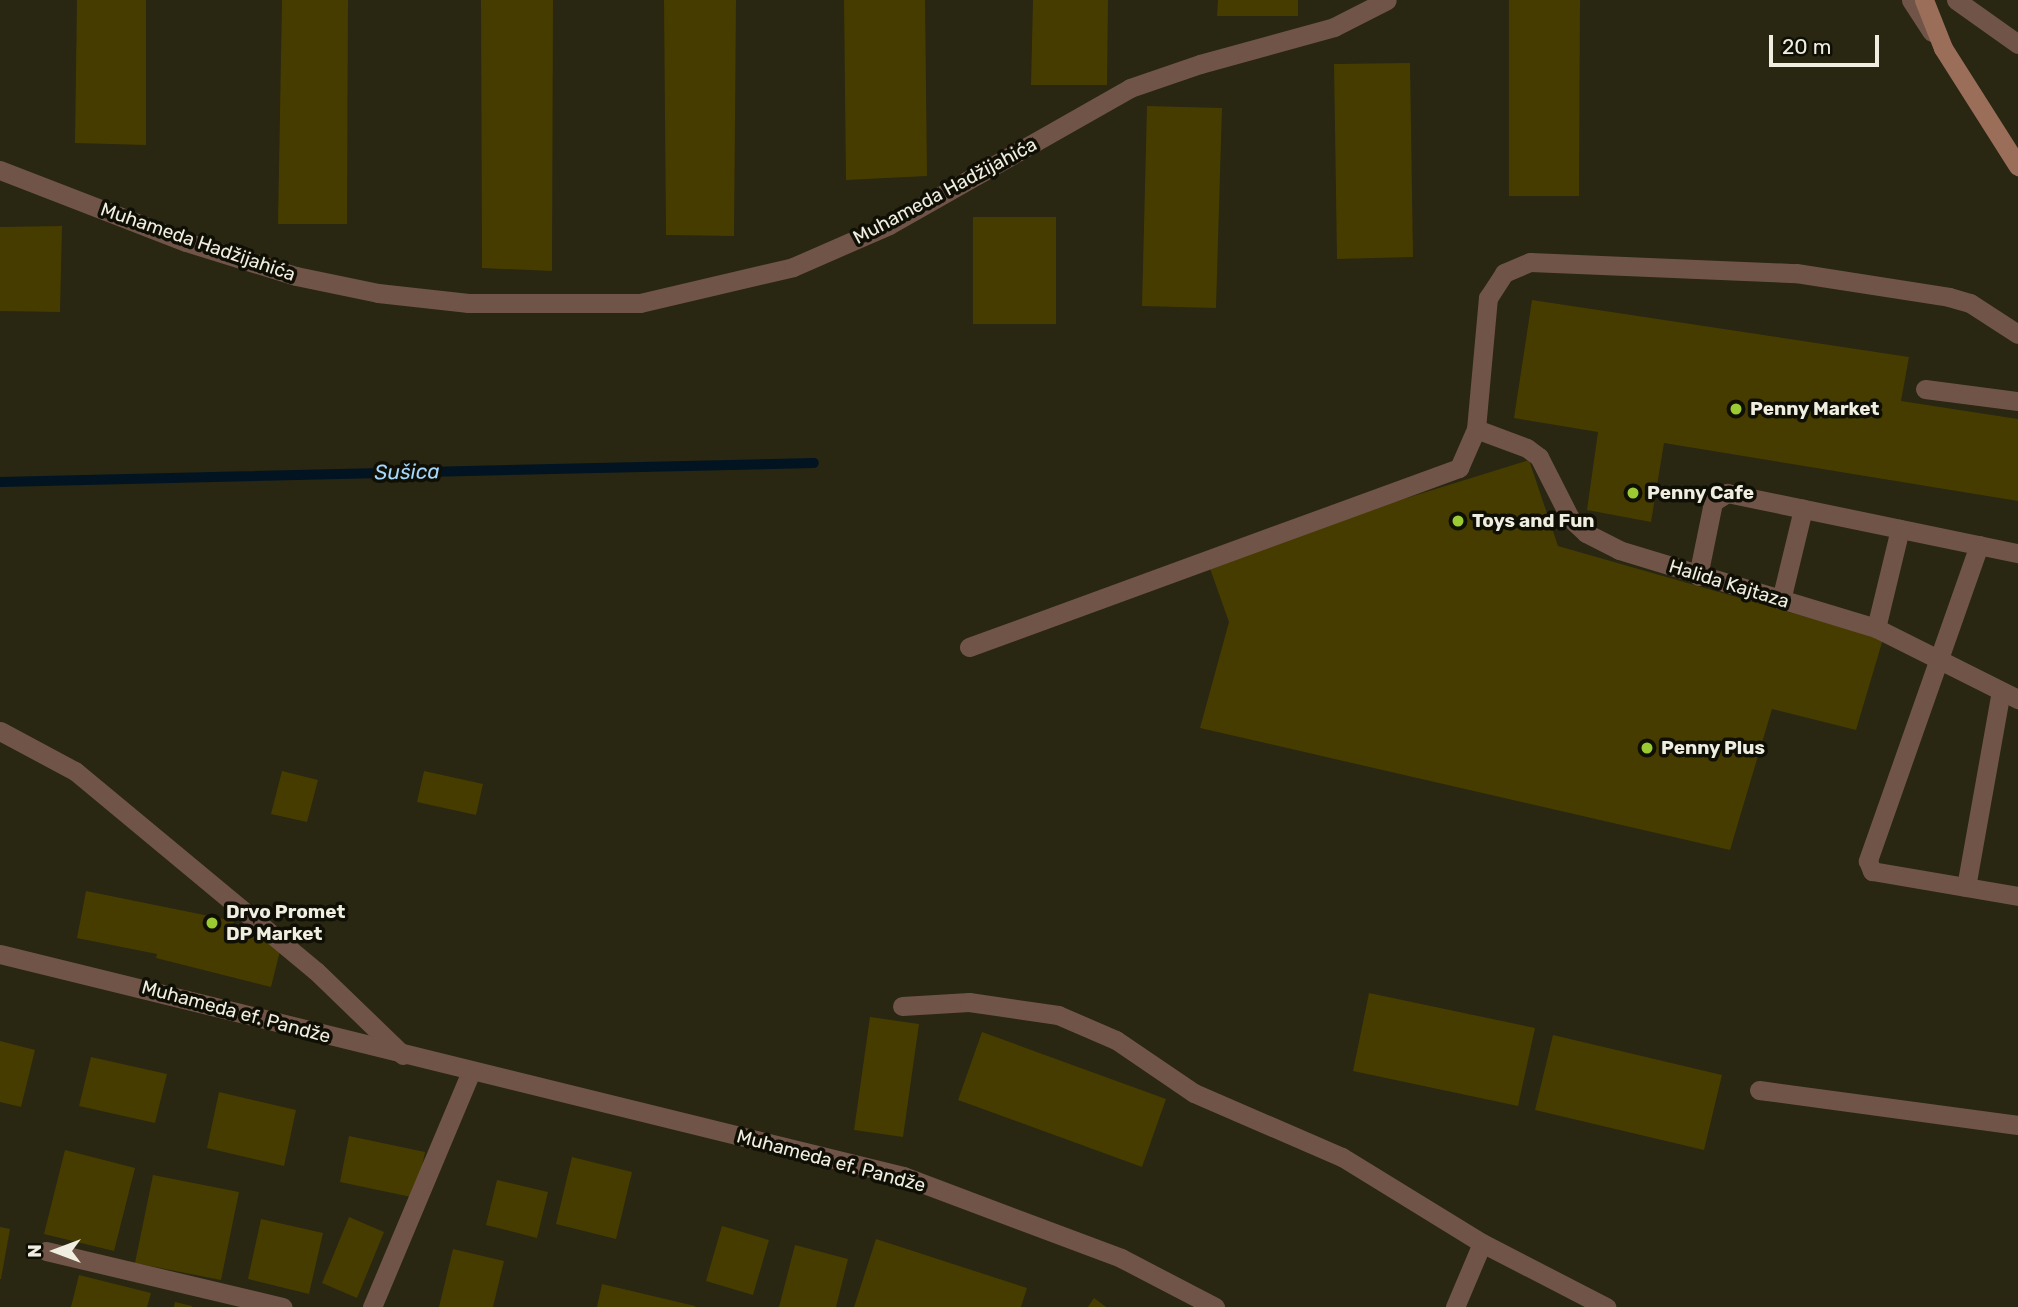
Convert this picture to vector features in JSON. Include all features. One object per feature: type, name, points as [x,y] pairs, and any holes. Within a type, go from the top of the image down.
[{"type":"main road","points":[[1924,0],[1942,48],[2018,166]]},
{"type":"street","name":"Muhameda Hadžijahića","points":[[0,170],[186,242],[296,276],[378,293],[468,303],[640,303],[793,267],[889,225],[1130,88],[1200,64],[1334,27],[1387,0]]},
{"type":"street","points":[[1911,0],[1942,48]]},
{"type":"street","points":[[1956,0],[2018,44]]},
{"type":"street","points":[[969,647],[1459,468],[1476,429],[1488,298],[1504,273],[1530,262],[1796,273],[1949,296],[1970,303],[2018,334]]},
{"type":"street","points":[[1925,389],[2018,401]]},
{"type":"street","name":"Halida Kajtaza","points":[[1476,429],[1527,448],[1539,457],[1570,518],[1586,533],[1619,550],[1876,628],[2009,695]]},
{"type":"street","points":[[1698,576],[1717,497],[1727,494],[2018,553]]},
{"type":"street","points":[[1781,600],[1803,509]]},
{"type":"street","points":[[1876,628],[1899,528]]},
{"type":"street","points":[[1979,545],[1937,657],[1868,861],[1872,871],[2018,896]]},
{"type":"street","points":[[1966,887],[2009,695]]},
{"type":"street","points":[[0,731],[75,771],[316,971],[403,1055]]},
{"type":"street","name":"Muhameda ef. Pandže","points":[[0,954],[471,1072],[903,1176],[1121,1258],[1216,1307]]},
{"type":"street","points":[[902,1006],[969,1003],[1058,1015],[1116,1040],[1194,1093],[1342,1157],[1482,1243],[1606,1307]]},
{"type":"street","points":[[372,1307],[471,1072]]},
{"type":"street","points":[[1759,1090],[2018,1125]]},
{"type":"street","points":[[1455,1307],[1482,1243]]},
{"type":"street","points":[[46,1251],[282,1307]]},
{"type":"building","points":[[77,0],[146,0],[146,145],[75,143]]},
{"type":"building","points":[[282,0],[348,0],[347,224],[278,224]]},
{"type":"building","points":[[481,0],[553,0],[552,271],[482,268]]},
{"type":"building","points":[[664,0],[736,0],[734,236],[666,235]]},
{"type":"building","points":[[844,0],[925,0],[927,176],[846,180]]},
{"type":"building","points":[[1033,0],[1108,0],[1107,85],[1031,85]]},
{"type":"building","points":[[1218,0],[1298,0],[1298,16],[1217,16]]},
{"type":"building","points":[[1509,0],[1580,0],[1579,196],[1509,196]]},
{"type":"building","points":[[1410,63],[1413,257],[1337,259],[1334,64]]},
{"type":"building","points":[[1147,106],[1222,108],[1216,308],[1142,306]]},
{"type":"building","points":[[973,217],[1056,217],[1056,324],[973,324]]},
{"type":"building","points":[[62,226],[60,312],[0,311],[0,227]]},
{"type":"building","name":"Penny Market","points":[[1532,300],[1909,357],[1901,401],[2018,419],[2018,501],[1664,443],[1651,522],[1587,510],[1598,432],[1514,418]]},
{"type":"building","points":[[1529,460],[1558,546],[1883,639],[1856,730],[1772,709],[1730,850],[1200,728],[1229,622],[1207,560]]},
{"type":"building","points":[[282,771],[318,780],[307,822],[271,814]]},
{"type":"building","points":[[424,771],[483,784],[476,815],[417,802]]},
{"type":"building","points":[[86,891],[234,921],[231,931],[282,943],[271,987],[156,958],[157,954],[77,938]]},
{"type":"building","points":[[1369,993],[1535,1028],[1518,1106],[1353,1071]]},
{"type":"building","points":[[870,1017],[919,1024],[903,1137],[854,1130]]},
{"type":"building","points":[[982,1032],[1166,1099],[1142,1167],[958,1100]]},
{"type":"building","points":[[1553,1035],[1722,1075],[1704,1150],[1535,1110]]},
{"type":"building","points":[[0,1041],[35,1050],[21,1107],[0,1102]]},
{"type":"building","points":[[91,1057],[167,1074],[155,1123],[79,1106]]},
{"type":"building","points":[[219,1092],[296,1110],[284,1166],[207,1148]]},
{"type":"building","points":[[349,1136],[425,1152],[416,1198],[340,1182]]},
{"type":"building","points":[[65,1150],[135,1168],[114,1251],[44,1234]]},
{"type":"building","points":[[572,1157],[632,1172],[616,1239],[556,1224]]},
{"type":"building","points":[[153,1175],[239,1192],[221,1280],[135,1263]]},
{"type":"building","points":[[497,1180],[548,1192],[537,1238],[486,1225]]},
{"type":"building","points":[[349,1217],[384,1232],[357,1298],[322,1283]]},
{"type":"building","points":[[261,1219],[323,1233],[309,1294],[248,1279]]},
{"type":"building","points":[[722,1226],[769,1240],[753,1295],[706,1281]]},
{"type":"building","points":[[0,1227],[10,1229],[1,1279],[0,1279]]},
{"type":"building","points":[[876,1239],[1027,1288],[1021,1307],[854,1307]]},
{"type":"building","points":[[795,1245],[848,1259],[836,1307],[779,1307]]},
{"type":"building","points":[[453,1249],[504,1261],[493,1307],[439,1307]]},
{"type":"building","points":[[79,1275],[151,1293],[147,1307],[71,1307]]},
{"type":"building","points":[[602,1284],[695,1306],[695,1307],[597,1307]]},
{"type":"building","points":[[1094,1298],[1106,1307],[1088,1307]]},
{"type":"building","points":[[175,1302],[192,1306],[192,1307],[174,1307]]},
{"type":"waterway","name":"Sušica","points":[[0,482],[814,463]]},
{"type":"place","name":"Penny Market","points":[[1736,409]]},
{"type":"place","name":"Penny Cafe","points":[[1633,493]]},
{"type":"place","name":"Toys and Fun","points":[[1458,521]]},
{"type":"place","name":"Penny Plus","points":[[1647,748]]},
{"type":"place","name":"Drvo Promet DP Market","points":[[212,923]]}]
